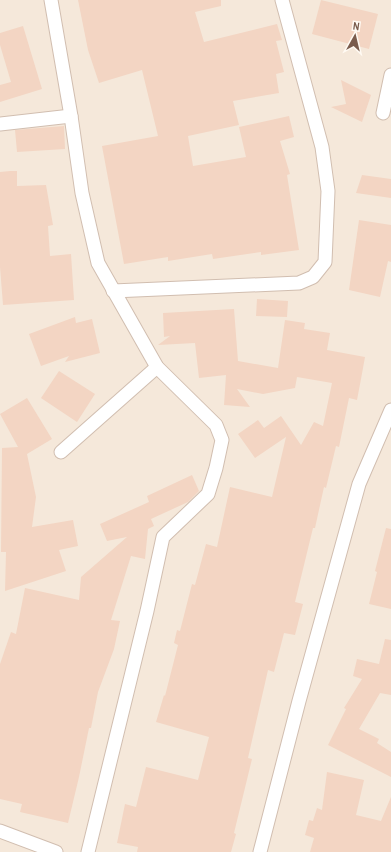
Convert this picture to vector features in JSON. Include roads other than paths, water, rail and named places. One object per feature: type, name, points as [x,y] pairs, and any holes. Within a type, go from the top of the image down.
[{"type":"street","points":[[50,0],[71,116],[82,193],[98,263],[157,367],[216,425],[222,440],[216,468],[208,494],[164,537],[88,852]]},
{"type":"street","points":[[113,291],[300,283],[313,277],[325,262],[328,191],[322,147],[282,0]]},
{"type":"street","points":[[383,113],[391,75]]},
{"type":"street","points":[[0,124],[71,116]]},
{"type":"street","points":[[61,452],[157,367]]},
{"type":"street","points":[[260,852],[299,701],[360,484],[391,410]]},
{"type":"street","points":[[0,831],[56,852]]}]
